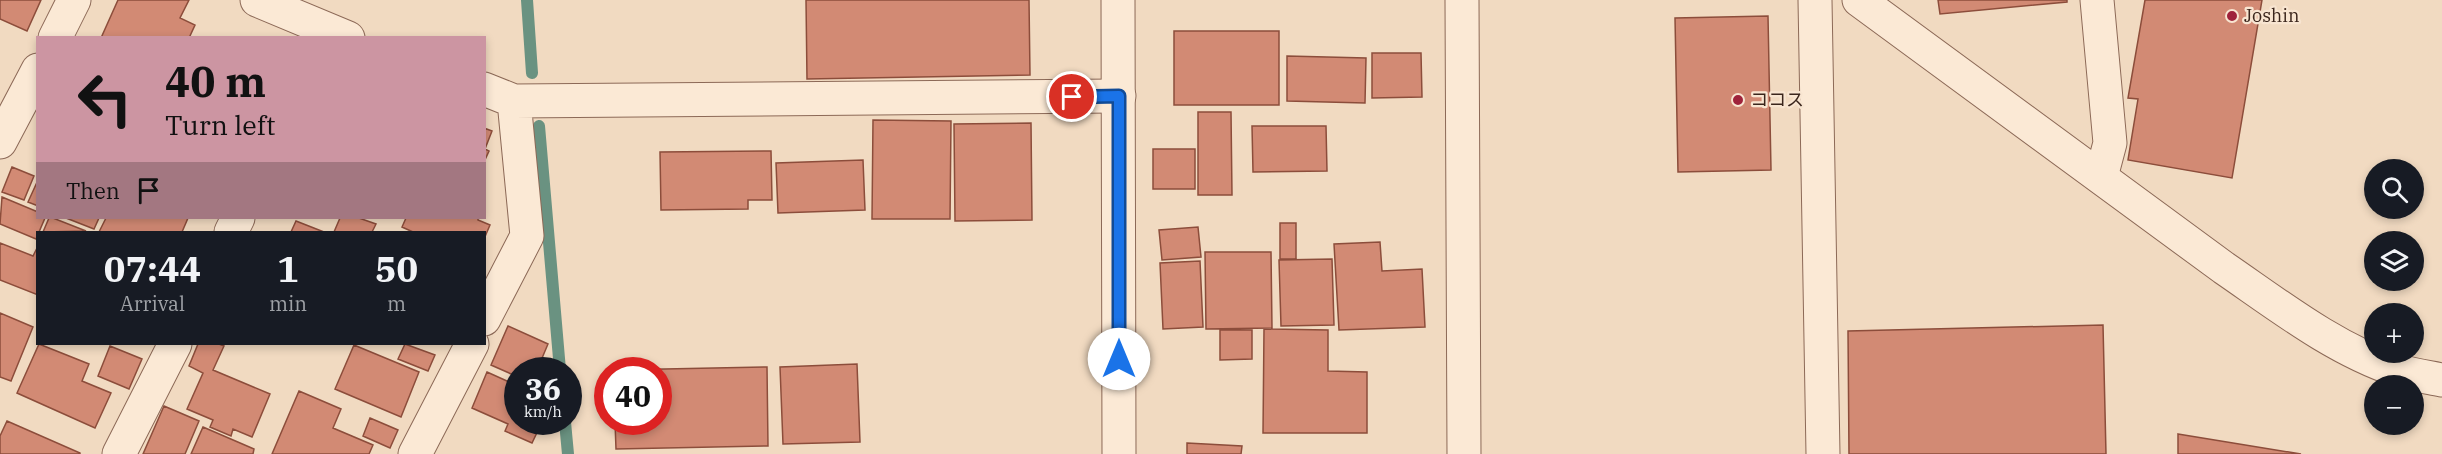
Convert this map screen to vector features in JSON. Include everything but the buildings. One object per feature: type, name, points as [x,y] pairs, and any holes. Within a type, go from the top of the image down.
[{"type":"street","points":[[56,36],[74,0]]},
{"type":"street","points":[[257,0],[337,35]]},
{"type":"street","points":[[1118,0],[1119,454]]},
{"type":"street","points":[[1462,0],[1464,454]]},
{"type":"street","points":[[1815,0],[1823,454]]},
{"type":"street","points":[[1859,0],[2224,268],[2346,347],[2397,370],[2442,380]]},
{"type":"street","points":[[2097,0],[2110,143],[2101,177]]},
{"type":"street","points":[[0,142],[36,74]]},
{"type":"street","points":[[486,315],[527,236],[499,95],[1119,96]]},
{"type":"street","points":[[119,454],[174,345]]},
{"type":"street","points":[[415,454],[471,345]]},
{"type":"waterway","points":[[527,0],[532,73]]},
{"type":"waterway","points":[[539,126],[559,357]]},
{"type":"waterway","points":[[566,435],[568,454]]},
{"type":"place","name":"Joshin","points":[[2232,16]]},
{"type":"place","name":"ココス","points":[[1738,100]]},
{"type":"route","points":[[1072,97],[1119,96],[1119,359]]}]
